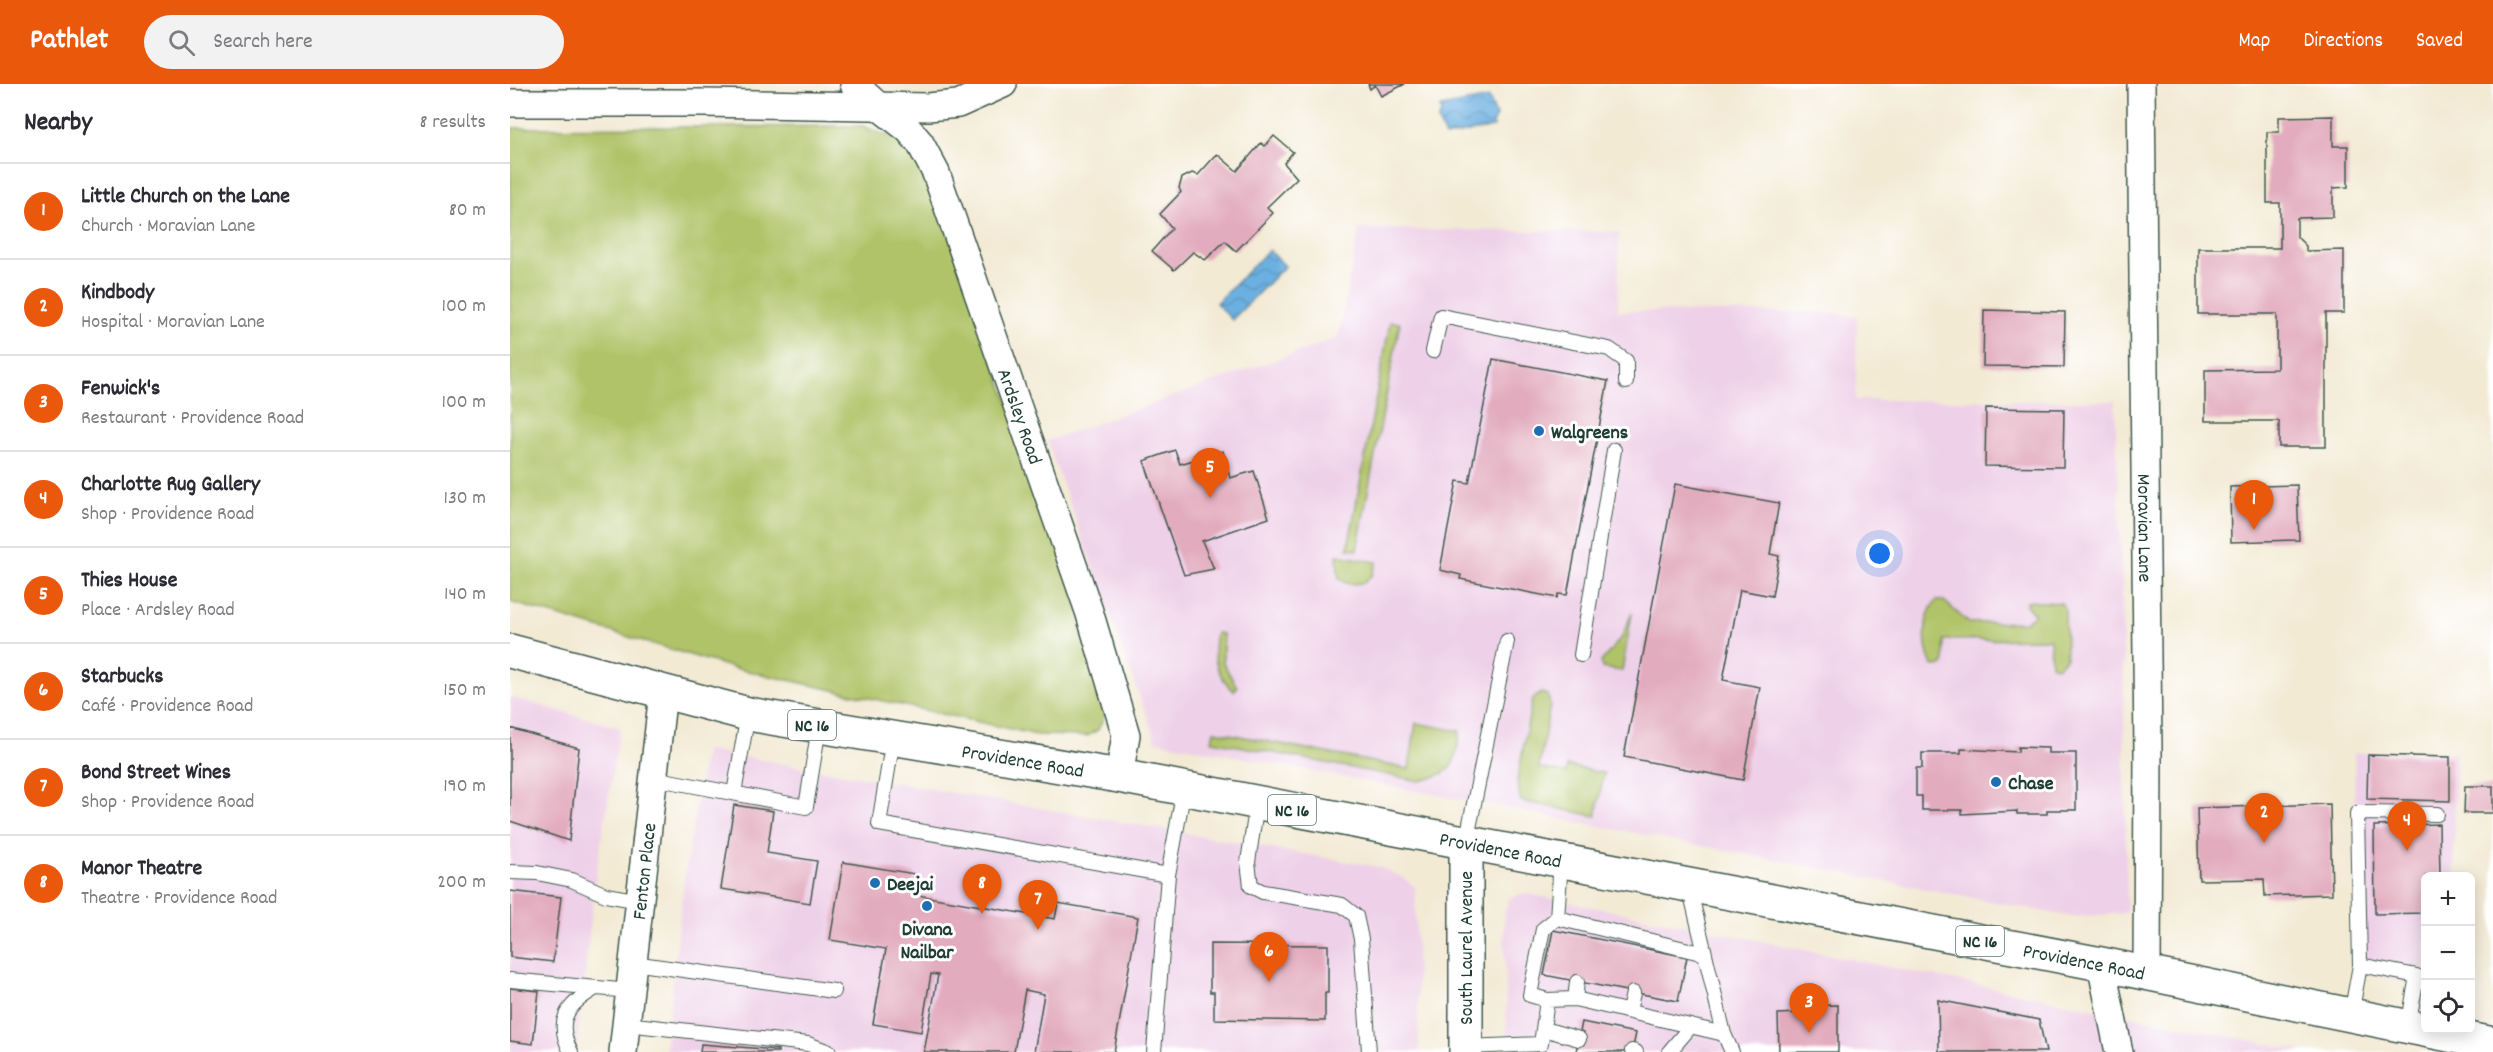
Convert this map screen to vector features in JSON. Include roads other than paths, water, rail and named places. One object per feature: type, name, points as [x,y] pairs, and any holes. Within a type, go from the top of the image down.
[{"type":"main road","name":"Providence Road","points":[[510,651],[748,714],[1119,776],[2101,964],[2493,1044]]},
{"type":"main road","name":"South Laurel Avenue","points":[[1466,843],[1466,1049]]},
{"type":"street","name":"Ardsley Road","points":[[854,84],[908,129],[920,143],[936,173],[1089,611],[1126,735],[1119,776]]},
{"type":"street","points":[[510,103],[928,107],[958,104],[1003,84]]},
{"type":"street","name":"Moravian Lane","points":[[2141,84],[2148,752],[2147,973]]},
{"type":"street","name":"Fenton Place","points":[[623,1052],[663,692]]},
{"type":"street","points":[[2101,964],[2119,1052]]},
{"type":"lane","points":[[1433,351],[1441,316],[1609,350],[1626,361],[1626,382]]},
{"type":"lane","points":[[1581,655],[1614,450]]},
{"type":"lane","points":[[1466,843],[1507,641]]},
{"type":"lane","points":[[734,793],[748,714]]},
{"type":"lane","points":[[653,778],[806,807],[819,727]]},
{"type":"lane","points":[[893,739],[879,824],[1168,875]]},
{"type":"lane","points":[[1154,1052],[1168,875],[1184,789]]},
{"type":"lane","points":[[1257,803],[1248,862],[1251,886],[1263,892],[1342,905],[1356,916],[1361,939],[1369,1052]]},
{"type":"lane","points":[[2351,1015],[2360,965],[2357,813],[2436,814]]},
{"type":"lane","points":[[1561,861],[1557,918],[1543,929],[1530,995],[1547,1000],[1575,999],[1724,1034]]},
{"type":"lane","points":[[510,872],[537,873],[572,880],[606,895],[640,901]]},
{"type":"lane","points":[[1689,886],[1724,1034],[1732,1052]]},
{"type":"lane","points":[[1557,918],[1587,931],[1643,944],[1705,954]]},
{"type":"lane","points":[[633,963],[834,991]]},
{"type":"lane","points":[[2360,965],[2416,976],[2408,1027]]},
{"type":"lane","points":[[510,980],[630,991]]},
{"type":"lane","points":[[1575,999],[1577,981]]},
{"type":"lane","points":[[571,1052],[564,1035],[564,1018],[570,1006],[596,988]]},
{"type":"lane","points":[[1629,1011],[1633,993]]},
{"type":"lane","points":[[1466,1049],[1541,1044],[1547,1000]]},
{"type":"lane","points":[[626,1024],[808,1044],[829,1052]]},
{"type":"lane","points":[[1669,1052],[1692,1026]]},
{"type":"lane","points":[[1544,1029],[1578,1039]]},
{"type":"water","points":[[1489,98],[1496,116],[1493,122],[1494,127],[1445,137],[1438,120],[1441,113],[1440,107]]},
{"type":"water","points":[[1269,250],[1285,266],[1232,320],[1216,303]]},
{"type":"place","name":"Walgreens","points":[[1539,431]]},
{"type":"place","name":"Thies House","points":[[1210,498]]},
{"type":"place","name":"Little Church on the Lane","points":[[2254,530]]},
{"type":"place","name":"Chase","points":[[1996,782]]},
{"type":"place","name":"Kindbody","points":[[2264,843]]},
{"type":"place","name":"Charlotte Rug Gallery","points":[[2407,851]]},
{"type":"place","name":"Deejai","points":[[875,883]]},
{"type":"place","name":"Divana Nailbar","points":[[927,906]]},
{"type":"place","name":"Manor Theatre","points":[[982,914]]},
{"type":"place","name":"Bond Street Wines","points":[[1038,930]]},
{"type":"place","name":"Starbucks","points":[[1269,982]]},
{"type":"place","name":"Fenwick's","points":[[1809,1033]]}]
